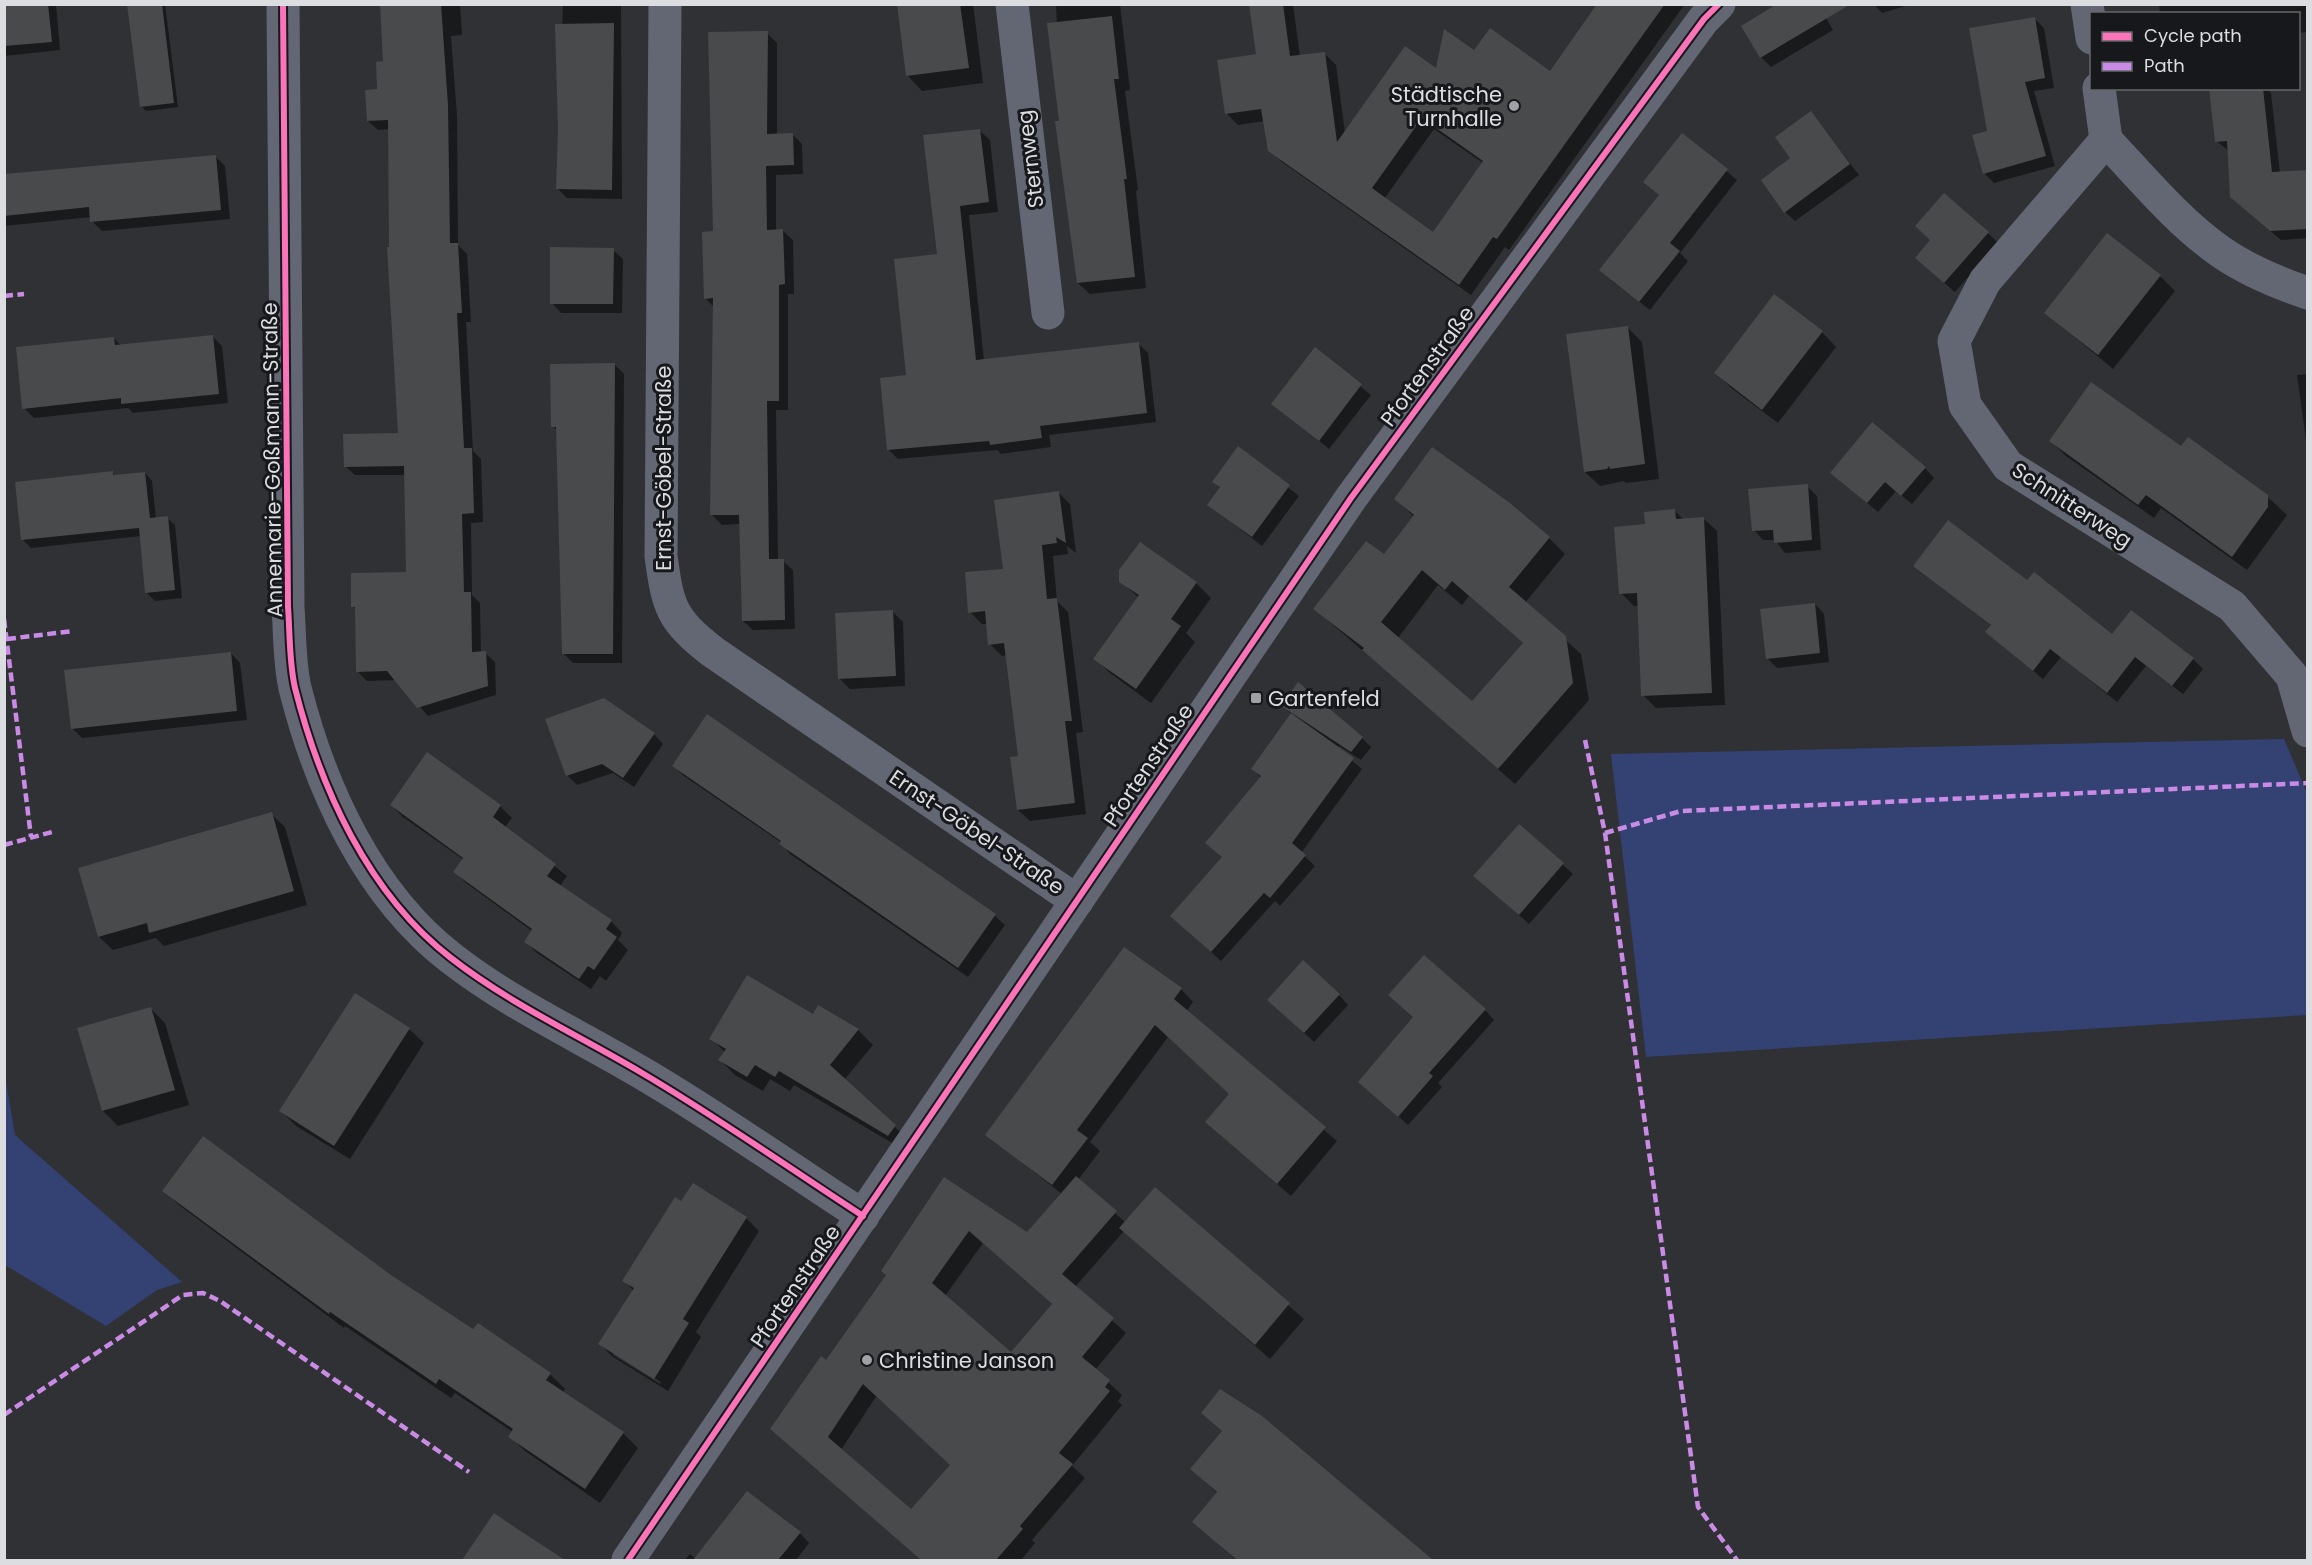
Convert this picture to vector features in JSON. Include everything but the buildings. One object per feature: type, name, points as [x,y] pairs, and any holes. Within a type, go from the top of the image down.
[{"type":"street","name":"Annemarie-Goßmann-Straße","points":[[283,4],[288,606],[294,686],[317,760],[342,820],[371,868],[405,915],[451,958],[554,1026],[649,1077],[863,1216]]},
{"type":"street","name":"Ernst-Göbel-Straße","points":[[665,4],[661,556],[665,589],[673,613],[684,630],[713,652],[1077,901]]},
{"type":"street","name":"Sternweg","points":[[1012,4],[1048,313]]},
{"type":"street","name":"Pfortenstraße","points":[[628,1560],[1351,498],[1697,29],[1719,4]]},
{"type":"street","points":[[2087,4],[2090,30]]},
{"type":"street","points":[[2099,90],[2106,140],[2166,204],[2221,252],[2276,282],[2307,293]]},
{"type":"street","name":"Schnitterweg","points":[[2106,140],[1985,281],[1954,341],[1965,405],[2008,466],[2232,606],[2292,676],[2307,732]]},
{"type":"shaded area","points":[[2284,739],[2307,793],[2307,1015],[1646,1057],[1611,754]]},
{"type":"shaded area","points":[[4,1070],[15,1135],[182,1282],[157,1290],[106,1326],[5,1265]]},
{"type":"marked path","points":[[4,296],[24,294]]},
{"type":"marked path","points":[[4,619],[31,837]]},
{"type":"marked path","points":[[7,639],[73,631]]},
{"type":"marked path","points":[[1585,740],[1605,833],[1698,1507],[1737,1560]]},
{"type":"marked path","points":[[1605,833],[1681,811],[2308,783]]},
{"type":"marked path","points":[[4,845],[52,832]]},
{"type":"marked path","points":[[4,1415],[183,1295],[203,1293],[220,1301],[469,1472]]},
{"type":"cycle path","points":[[283,4],[290,648],[295,688],[305,725],[333,800],[372,871],[395,903],[421,932],[451,958],[520,1005],[698,1107],[863,1216]]},
{"type":"cycle path","points":[[628,1560],[1351,498],[1704,19],[1719,4]]},
{"type":"place","name":"Städtische Turnhalle","points":[[1514,106]]},
{"type":"place","name":"Gartenfeld","points":[[1256,698]]},
{"type":"place","name":"Christine Janson","points":[[867,1360]]}]
